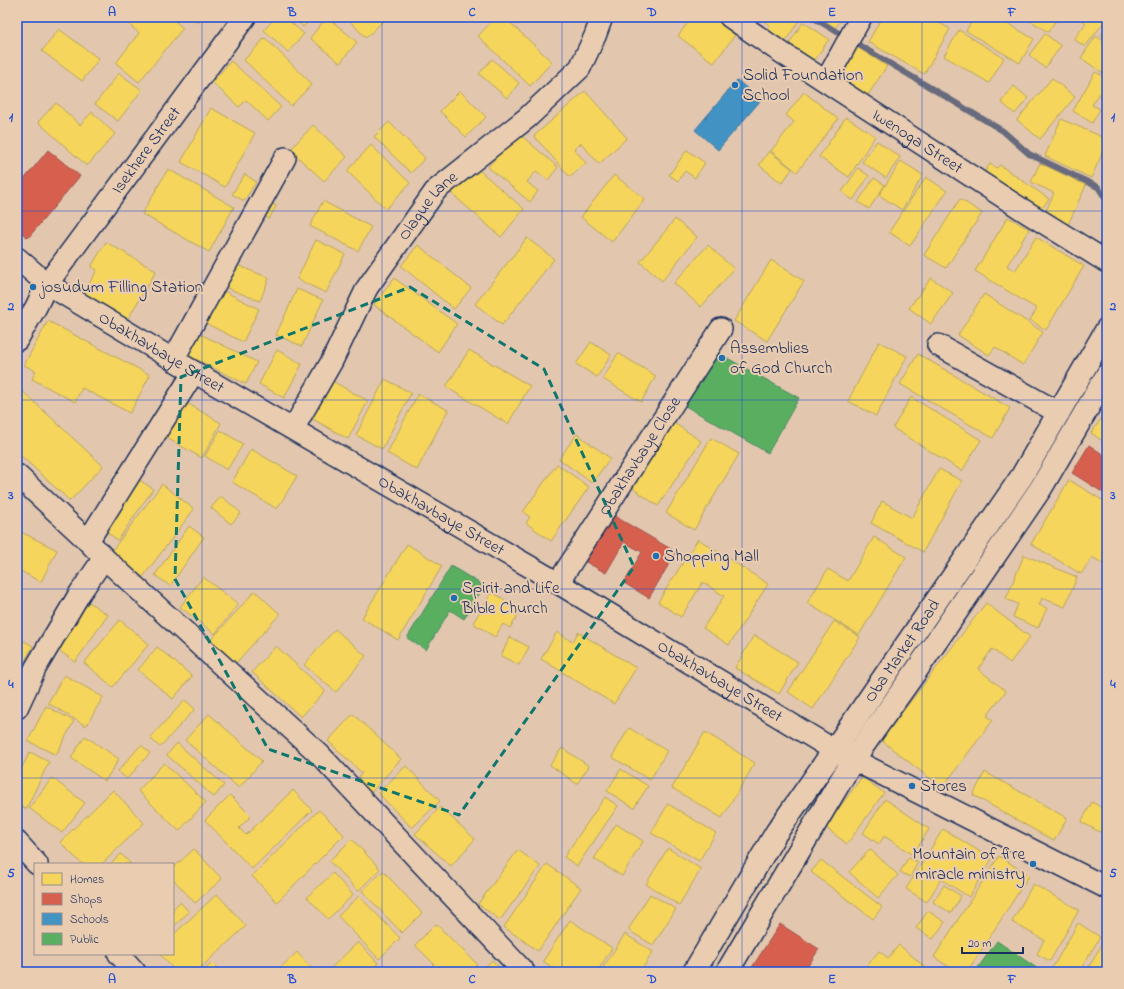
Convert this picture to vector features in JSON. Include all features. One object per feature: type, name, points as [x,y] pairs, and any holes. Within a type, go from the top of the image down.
[{"type":"main road","name":"Oba Market Road","points":[[727,972],[844,755],[1022,476],[1107,328]]},
{"type":"main road","name":"Oba Market Road","points":[[694,972],[776,833],[916,671],[1041,488],[1107,375]]},
{"type":"street","name":"Isekhere Street","points":[[17,340],[47,284],[244,17]]},
{"type":"street","name":"Olague Lane","points":[[293,429],[332,362],[367,288],[436,190],[528,118],[580,68],[602,17]]},
{"type":"street","name":"Iwenoga Street","points":[[730,17],[1020,208],[1107,262]]},
{"type":"street","points":[[826,81],[861,17]]},
{"type":"street","points":[[173,360],[285,158]]},
{"type":"street","name":"Obakhavbaye Street","points":[[17,258],[47,284],[173,360],[558,583],[844,755],[1107,888]]},
{"type":"street","name":"Obakhavbaye Close","points":[[558,583],[721,329]]},
{"type":"street","points":[[938,345],[1059,413]]},
{"type":"street","points":[[88,541],[194,372]]},
{"type":"street","points":[[17,475],[88,541],[104,558],[319,754],[524,972]]},
{"type":"street","points":[[17,708],[40,660],[80,593],[104,558]]},
{"type":"street","points":[[17,842],[36,863]]},
{"type":"street","points":[[120,955],[135,972]]},
{"type":"highlighted area","points":[[410,287],[544,369],[634,567],[459,815],[268,749],[175,579],[181,377]]},
{"type":"building: Homes","points":[[120,17],[170,17],[183,28],[139,82],[116,63],[139,33]]},
{"type":"building: Homes","points":[[190,17],[203,17],[198,23]]},
{"type":"building: Homes","points":[[276,17],[285,17],[304,34],[288,52],[264,30]]},
{"type":"building: Homes","points":[[294,17],[313,17],[303,27]]},
{"type":"building: Homes","points":[[327,17],[357,42],[340,63],[310,38]]},
{"type":"building: Homes","points":[[346,17],[387,17],[366,38]]},
{"type":"building: Homes","points":[[496,17],[504,17],[552,62],[530,86],[478,36]]},
{"type":"building: Homes","points":[[570,17],[580,17],[576,22]]},
{"type":"building: Homes","points":[[692,17],[712,17],[735,35],[714,63],[678,36]]},
{"type":"building: Homes","points":[[735,17],[757,17],[750,27]]},
{"type":"building: Homes","points":[[758,17],[801,17],[782,47],[763,36],[770,25]]},
{"type":"building: Homes","points":[[820,17],[843,17],[835,28]]},
{"type":"building: Homes","points":[[882,17],[929,17],[950,29],[924,74],[868,42]]},
{"type":"building: Homes","points":[[974,17],[996,17],[1034,39],[1020,63],[966,31]]},
{"type":"building: Homes","points":[[1006,17],[1016,17],[1013,21]]},
{"type":"building: Homes","points":[[1025,17],[1058,17],[1048,32]]},
{"type":"building: Homes","points":[[1078,17],[1107,17],[1085,47],[1074,39],[1086,23]]},
{"type":"building: Homes","points":[[803,22],[829,39],[810,67],[785,50]]},
{"type":"building: Homes","points":[[1107,26],[1107,39],[1101,35]]},
{"type":"building: Homes","points":[[59,29],[99,59],[82,81],[42,51]]},
{"type":"building: Homes","points":[[959,30],[1004,58],[989,83],[944,56]]},
{"type":"building: Homes","points":[[1045,34],[1061,46],[1045,68],[1029,55]]},
{"type":"building: Homes","points":[[1096,36],[1107,43],[1107,76],[1081,58]]},
{"type":"building: Homes","points":[[265,38],[312,84],[291,106],[244,60]]},
{"type":"building: Homes","points":[[854,45],[887,66],[866,98],[834,77]]},
{"type":"building: Homes","points":[[492,59],[519,83],[507,98],[479,74]]},
{"type":"building: Homes","points":[[231,61],[281,107],[268,121],[246,100],[239,107],[212,82]]},
{"type":"building: Homes","points":[[1095,72],[1107,78],[1107,99],[1098,94],[1092,105],[1100,109],[1092,123],[1073,111]]},
{"type":"building: Homes","points":[[119,73],[142,90],[118,121],[95,104]]},
{"type":"building: Homes","points":[[1052,78],[1075,97],[1040,139],[1017,120]]},
{"type":"building: Homes","points":[[17,84],[22,88],[17,93]]},
{"type":"building: Homes","points":[[1014,86],[1028,98],[1015,114],[1001,102]]},
{"type":"building: Homes","points":[[460,91],[486,117],[466,137],[440,111]]},
{"type":"building: Homes","points":[[585,91],[627,138],[599,164],[581,143],[574,149],[586,163],[570,177],[534,136]]},
{"type":"building: Homes","points":[[804,92],[838,119],[797,172],[771,151],[794,122],[786,115]]},
{"type":"building: Homes","points":[[56,103],[80,125],[92,112],[115,134],[87,166],[38,122]]},
{"type":"building: Homes","points":[[211,108],[255,133],[225,187],[181,162]]},
{"type":"building: Homes","points":[[846,117],[875,136],[849,177],[819,157]]},
{"type":"building: Homes","points":[[1061,119],[1107,139],[1107,143],[1091,178],[1045,156]]},
{"type":"building: Homes","points":[[389,122],[425,158],[411,173],[374,137]]},
{"type":"building: Homes","points":[[313,125],[347,157],[324,181],[290,150]]},
{"type":"building: Homes","points":[[517,132],[558,167],[548,180],[536,171],[527,182],[538,191],[530,202],[488,167]]},
{"type":"building: Homes","points":[[877,141],[900,157],[886,178],[862,162]]},
{"type":"building: Homes","points":[[371,145],[410,183],[386,209],[347,171]]},
{"type":"building: Homes","points":[[687,150],[705,163],[695,178],[685,171],[678,181],[669,175]]},
{"type":"building: Homes","points":[[769,151],[792,169],[782,183],[759,165]]},
{"type":"building: Homes","points":[[901,161],[923,175],[902,210],[879,195]]},
{"type":"building: Homes","points":[[1040,163],[1086,185],[1066,229],[1043,218],[1054,193],[1031,182]]},
{"type":"building: Homes","points":[[990,164],[997,168],[1000,165],[1049,199],[1037,215],[982,176]]},
{"type":"building: Homes","points":[[473,165],[524,209],[501,237],[450,192]]},
{"type":"building: Homes","points":[[858,168],[869,176],[853,200],[842,192]]},
{"type":"building: Homes","points":[[168,169],[234,207],[209,252],[142,214]]},
{"type":"building: Homes","points":[[245,174],[256,182],[244,201],[232,194]]},
{"type":"building: Homes","points":[[614,175],[645,199],[612,242],[581,217]]},
{"type":"building: Homes","points":[[926,177],[947,191],[910,246],[889,232]]},
{"type":"building: Homes","points":[[874,178],[885,185],[869,209],[858,202]]},
{"type":"building: Homes","points":[[960,199],[982,213],[946,268],[924,255]]},
{"type":"building: Homes","points":[[266,200],[276,206],[269,219],[259,213]]},
{"type":"building: Homes","points":[[323,201],[371,227],[358,251],[310,226]]},
{"type":"building: Homes","points":[[1008,217],[1029,229],[1007,266],[1015,271],[1036,237],[1084,266],[1046,330],[1030,320],[1037,309],[975,271]]},
{"type":"building: Homes","points":[[675,219],[697,237],[662,281],[640,262]]},
{"type":"building: Homes","points":[[527,238],[554,259],[502,325],[475,304]]},
{"type":"building: Homes","points":[[316,240],[345,254],[326,293],[297,279]]},
{"type":"building: Homes","points":[[106,242],[156,271],[126,322],[82,296],[97,270],[91,267]]},
{"type":"building: Homes","points":[[418,245],[471,288],[454,309],[401,266]]},
{"type":"building: Homes","points":[[708,245],[734,269],[701,307],[674,283]]},
{"type":"building: Homes","points":[[771,260],[804,281],[767,341],[734,321]]},
{"type":"building: Homes","points":[[232,263],[269,278],[260,301],[222,286]]},
{"type":"building: Homes","points":[[394,278],[457,324],[438,352],[374,305]]},
{"type":"building: Homes","points":[[931,278],[953,293],[931,324],[909,308]]},
{"type":"building: Homes","points":[[218,288],[259,309],[243,342],[201,321]]},
{"type":"building: Homes","points":[[297,289],[323,300],[302,346],[276,335]]},
{"type":"building: Homes","points":[[984,294],[1043,332],[1023,365],[995,347],[989,355],[958,335]]},
{"type":"building: Homes","points":[[48,321],[150,375],[130,413],[82,388],[75,402],[32,379],[36,371],[24,365]]},
{"type":"building: Homes","points":[[194,331],[257,362],[246,384],[183,353]]},
{"type":"building: Homes","points":[[591,342],[611,355],[597,377],[576,364]]},
{"type":"building: Homes","points":[[879,342],[907,356],[876,416],[848,401]]},
{"type":"building: Homes","points":[[277,350],[302,364],[284,398],[259,384]]},
{"type":"building: Homes","points":[[469,350],[530,386],[508,424],[446,387]]},
{"type":"building: Homes","points":[[618,353],[656,376],[641,402],[603,379]]},
{"type":"building: Homes","points":[[918,354],[1010,408],[993,438],[900,384]]},
{"type":"building: Homes","points":[[325,377],[368,401],[348,439],[304,414]]},
{"type":"building: Homes","points":[[385,379],[411,393],[382,449],[356,435]]},
{"type":"building: Homes","points":[[17,386],[103,466],[70,501],[17,452]]},
{"type":"building: Homes","points":[[418,394],[448,410],[417,470],[387,453]]},
{"type":"building: Homes","points":[[911,397],[981,440],[962,471],[893,428]]},
{"type":"building: Homes","points":[[180,399],[221,423],[202,458],[160,434]]},
{"type":"building: Homes","points":[[668,419],[701,441],[658,506],[625,483]]},
{"type":"building: Homes","points":[[1101,419],[1107,423],[1107,444],[1091,433]]},
{"type":"building: Homes","points":[[220,430],[243,444],[227,470],[205,456]]},
{"type":"building: Homes","points":[[577,434],[610,458],[592,483],[559,459]]},
{"type":"building: Homes","points":[[711,438],[739,454],[694,530],[666,513]]},
{"type":"building: Homes","points":[[251,449],[297,476],[277,509],[232,482]]},
{"type":"building: Homes","points":[[557,464],[589,487],[551,541],[526,523],[530,517],[523,512]]},
{"type":"building: Homes","points":[[939,469],[962,481],[923,552],[871,523],[882,501],[912,518]]},
{"type":"building: Homes","points":[[138,479],[153,489],[118,540],[103,530]]},
{"type":"building: Homes","points":[[1069,480],[1107,503],[1107,566],[1092,557],[1081,574],[1031,544]]},
{"type":"building: Homes","points":[[162,484],[194,509],[143,577],[111,552]]},
{"type":"building: Homes","points":[[221,496],[241,513],[231,524],[211,508]]},
{"type":"building: Homes","points":[[189,526],[204,537],[170,586],[155,575]]},
{"type":"building: Homes","points":[[17,530],[57,550],[41,582],[17,569]]},
{"type":"building: Homes","points":[[874,537],[906,557],[859,635],[807,603],[828,569],[848,581]]},
{"type":"building: Homes","points":[[698,539],[768,584],[729,645],[703,628],[724,596],[703,582],[681,617],[658,602]]},
{"type":"building: Homes","points":[[407,544],[442,566],[398,640],[362,618]]},
{"type":"building: Homes","points":[[1024,555],[1077,577],[1065,607],[1042,598],[1039,605],[1047,608],[1038,628],[1013,617],[1018,604],[1006,599]]},
{"type":"building: Homes","points":[[203,577],[238,604],[215,634],[180,607]]},
{"type":"building: Homes","points":[[255,591],[280,614],[234,665],[209,642]]},
{"type":"building: Homes","points":[[492,592],[521,610],[510,628],[503,624],[495,637],[473,623]]},
{"type":"building: Homes","points":[[89,602],[108,615],[75,662],[56,648]]},
{"type":"building: Homes","points":[[986,603],[1030,637],[1010,663],[992,649],[978,669],[1006,691],[987,716],[993,720],[942,788],[881,740]]},
{"type":"building: Homes","points":[[120,620],[149,644],[113,687],[84,663]]},
{"type":"building: Homes","points":[[834,621],[860,637],[813,709],[788,692]]},
{"type":"building: Homes","points":[[335,629],[366,656],[336,692],[304,665]]},
{"type":"building: Homes","points":[[557,632],[573,642],[578,632],[636,668],[614,704],[541,659]]},
{"type":"building: Homes","points":[[754,635],[798,662],[779,694],[735,668]]},
{"type":"building: Homes","points":[[17,637],[33,646],[18,673],[17,672]]},
{"type":"building: Homes","points":[[510,637],[529,647],[519,665],[501,656]]},
{"type":"building: Homes","points":[[276,646],[325,691],[301,717],[252,672]]},
{"type":"building: Homes","points":[[157,647],[192,676],[173,699],[138,670]]},
{"type":"building: Homes","points":[[64,675],[103,697],[86,726],[48,703]]},
{"type":"building: Homes","points":[[185,700],[195,709],[160,747],[150,738]]},
{"type":"building: Homes","points":[[46,706],[74,721],[56,755],[28,741]]},
{"type":"building: Homes","points":[[209,714],[262,761],[239,788],[185,740]]},
{"type":"building: Homes","points":[[353,714],[401,759],[367,797],[353,784],[362,773],[328,741]]},
{"type":"building: Homes","points":[[629,728],[667,751],[650,780],[612,757]]},
{"type":"building: Homes","points":[[705,732],[755,763],[722,818],[672,788]]},
{"type":"building: Homes","points":[[85,736],[119,759],[105,781],[71,758]]},
{"type":"building: Homes","points":[[177,743],[224,785],[214,797],[167,755]]},
{"type":"building: Homes","points":[[141,745],[150,753],[127,779],[118,771]]},
{"type":"building: Homes","points":[[562,748],[589,766],[577,784],[550,765]]},
{"type":"building: Homes","points":[[30,752],[49,762],[26,809],[17,804],[17,777]]},
{"type":"building: Homes","points":[[164,763],[206,802],[179,831],[138,791]]},
{"type":"building: Homes","points":[[406,766],[440,801],[412,828],[378,793]]},
{"type":"building: Homes","points":[[621,769],[648,786],[634,808],[607,791]]},
{"type":"building: Homes","points":[[985,772],[1067,818],[1054,841],[973,795]]},
{"type":"building: Homes","points":[[862,777],[884,793],[847,844],[825,827]]},
{"type":"building: Homes","points":[[52,778],[85,803],[62,833],[29,808]]},
{"type":"building: Homes","points":[[113,790],[144,823],[103,863],[81,863],[60,842]]},
{"type":"building: Homes","points":[[293,790],[312,810],[252,869],[205,820],[230,795],[251,816],[239,828],[246,835]]},
{"type":"building: Homes","points":[[605,797],[618,806],[577,866],[564,857]]},
{"type":"building: Homes","points":[[885,799],[929,829],[913,855],[884,836],[879,844],[863,833]]},
{"type":"building: Homes","points":[[1092,802],[1107,811],[1107,836],[1081,822]]},
{"type":"building: Homes","points":[[668,804],[716,833],[699,861],[651,833]]},
{"type":"building: Homes","points":[[440,807],[475,839],[451,866],[415,834]]},
{"type":"building: Homes","points":[[319,810],[344,835],[277,902],[252,876]]},
{"type":"building: Homes","points":[[616,824],[643,841],[622,876],[594,859]]},
{"type":"building: Homes","points":[[943,829],[992,859],[969,897],[941,879],[927,902],[906,889]]},
{"type":"building: Homes","points":[[352,839],[380,869],[358,891],[329,861]]},
{"type":"building: Homes","points":[[668,848],[701,869],[679,905],[646,884]]},
{"type":"building: Homes","points":[[194,849],[222,879],[195,903],[174,880],[174,867]]},
{"type":"building: Homes","points":[[870,849],[898,875],[878,898],[849,872]]},
{"type":"building: Homes","points":[[518,850],[540,866],[500,920],[478,904]]},
{"type":"building: Homes","points":[[121,854],[130,863],[112,863]]},
{"type":"building: Homes","points":[[999,856],[1029,876],[967,972],[957,972],[934,957]]},
{"type":"building: Homes","points":[[908,858],[918,862],[910,877],[900,872]]},
{"type":"building: Homes","points":[[821,860],[882,907],[873,919],[811,872]]},
{"type":"building: Homes","points":[[547,864],[581,888],[538,951],[504,927]]},
{"type":"building: Homes","points":[[383,871],[422,913],[402,933],[362,891]]},
{"type":"building: Homes","points":[[333,873],[353,895],[328,919],[307,897]]},
{"type":"building: Homes","points":[[1033,884],[1079,910],[1050,961],[1037,954],[1044,940],[1012,922]]},
{"type":"building: Homes","points":[[944,885],[961,896],[951,913],[933,902]]},
{"type":"building: Homes","points":[[217,894],[246,926],[196,972],[176,972],[161,955],[174,955],[174,934]]},
{"type":"building: Homes","points":[[650,894],[676,909],[653,945],[628,930]]},
{"type":"building: Homes","points":[[359,896],[400,938],[379,959],[338,916]]},
{"type":"building: Homes","points":[[180,902],[189,912],[174,926],[174,908]]},
{"type":"building: Homes","points":[[928,911],[945,922],[933,939],[916,928]]},
{"type":"building: Homes","points":[[570,920],[612,948],[597,972],[559,972],[543,961]]},
{"type":"building: Homes","points":[[1078,923],[1100,937],[1079,972],[1050,972]]},
{"type":"building: Homes","points":[[436,924],[477,964],[469,972],[427,972],[434,964],[415,945]]},
{"type":"building: Homes","points":[[625,934],[653,952],[640,972],[600,972]]},
{"type":"building: Homes","points":[[1105,939],[1107,941],[1107,972],[1086,972]]},
{"type":"building: Homes","points":[[358,942],[378,963],[369,972],[327,972]]},
{"type":"building: Homes","points":[[899,945],[931,972],[862,972],[879,951],[888,958]]},
{"type":"building: Homes","points":[[297,952],[315,972],[276,972]]},
{"type":"building: Homes","points":[[492,960],[503,972],[480,972]]},
{"type":"building: Homes","points":[[212,963],[221,972],[202,972]]},
{"type":"building: Shops","points":[[48,150],[80,176],[28,238],[17,229],[17,188]]},
{"type":"building: Shops","points":[[1089,445],[1107,457],[1107,495],[1072,473]]},
{"type":"building: Shops","name":"Shopping Mall","points":[[611,514],[676,552],[649,598],[624,583],[642,552],[624,542],[606,573],[584,561]]},
{"type":"building: Shops","points":[[780,924],[819,949],[804,972],[749,972]]},
{"type":"building: Schools","points":[[737,80],[761,100],[718,150],[695,130]]},
{"type":"building: Public","points":[[711,349],[799,398],[768,453],[680,403]]},
{"type":"building: Public","name":"Spirit and Life Bible Church","points":[[451,566],[484,586],[464,619],[450,610],[426,650],[407,638]]},
{"type":"building: Public","points":[[997,941],[1038,969],[1036,972],[975,972]]},
{"type":"waterway","points":[[812,17],[1003,131],[1029,154],[1098,187],[1107,201]]},
{"type":"place","name":"Solid Foundation School","points":[[735,85]]},
{"type":"place","name":"josudum Filling Station","points":[[33,287]]},
{"type":"place","name":"Assemblies of God Church","points":[[722,358]]},
{"type":"place","name":"Shopping Mall","points":[[656,556]]},
{"type":"place","name":"Spirit and Life Bible Church","points":[[454,598]]},
{"type":"place","name":"Stores","points":[[912,786]]},
{"type":"place","name":"Mountain of fire miracle ministry","points":[[1033,864]]}]
